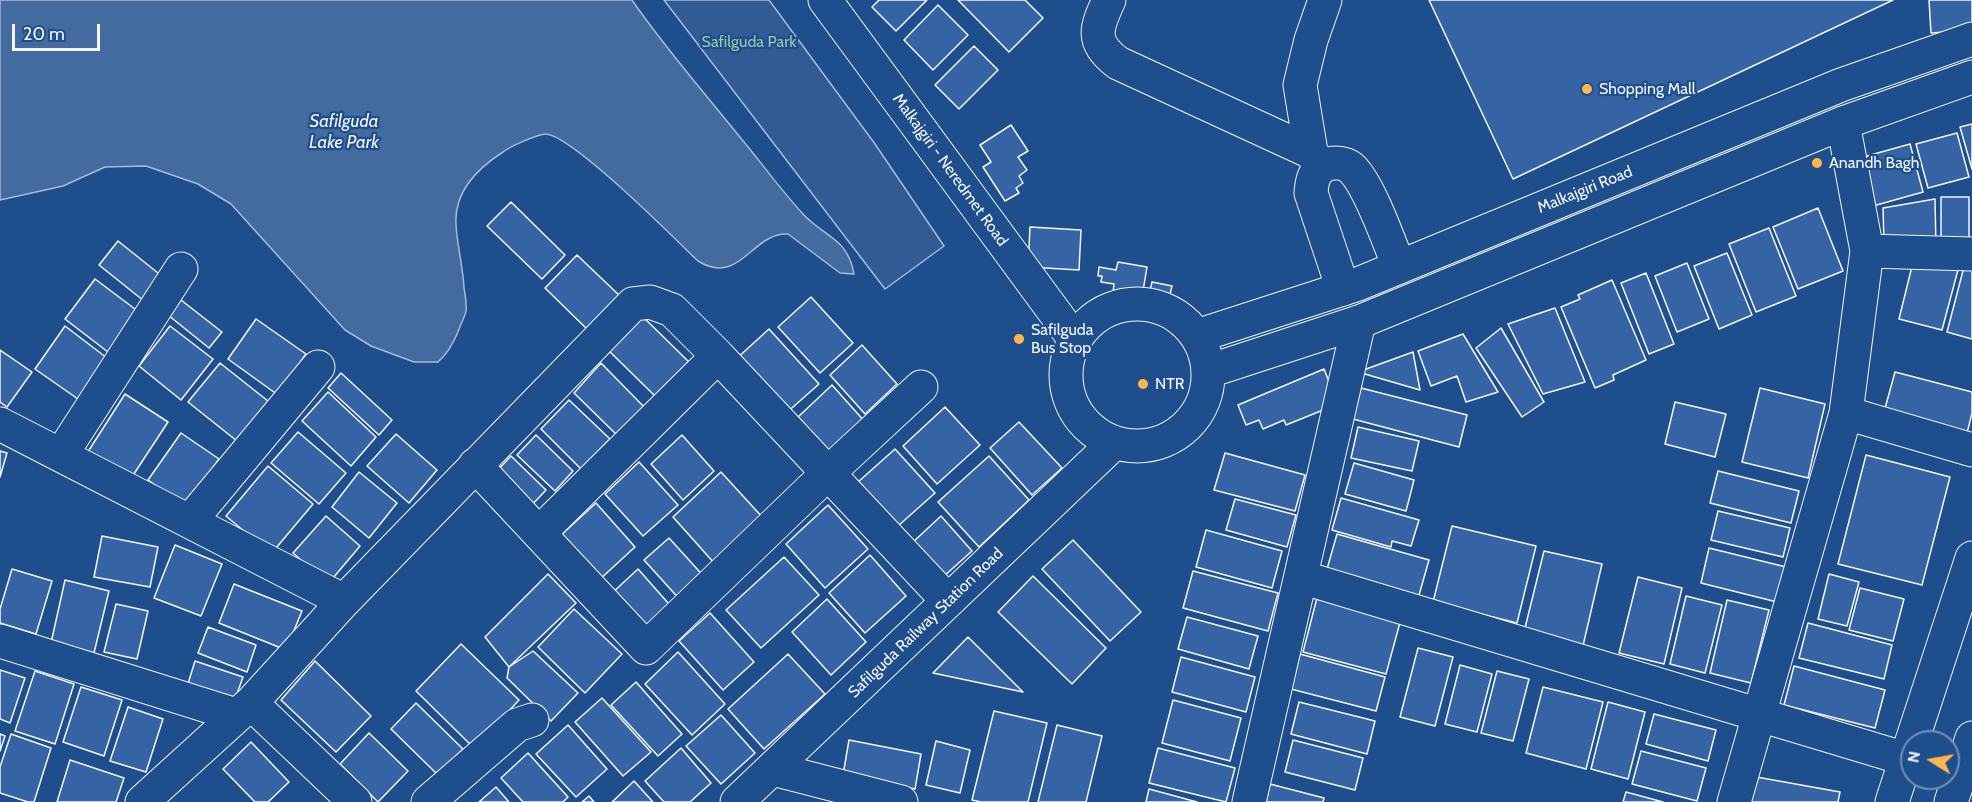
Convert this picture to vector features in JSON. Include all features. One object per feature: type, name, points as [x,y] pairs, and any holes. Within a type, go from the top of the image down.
[{"type":"street","points":[[1109,0],[1099,22],[1097,33],[1106,54],[1118,63],[1316,159],[1349,165],[1361,179],[1399,267]]},
{"type":"street","points":[[1325,0],[1311,40],[1300,85],[1316,159],[1311,193],[1343,289]]},
{"type":"street","name":"Malkajgiri - Neredmet Road","points":[[832,3],[1075,340]]},
{"type":"street","name":"Malkajgiri Road","points":[[1197,336],[1343,289],[1841,85],[1972,39]]},
{"type":"street","points":[[1209,371],[1359,322],[1843,123],[1972,77]]},
{"type":"street","points":[[1734,802],[1846,413],[1867,251],[1843,123]]},
{"type":"street","points":[[1867,251],[1972,254]]},
{"type":"street","points":[[61,455],[181,269]]},
{"type":"street","points":[[142,802],[243,709],[344,601],[633,304],[650,302],[672,310],[948,601]]},
{"type":"street","points":[[1153,305],[1170,312],[1185,322],[1197,336],[1205,352],[1209,371],[1208,388],[1203,405],[1181,432],[1166,441],[1149,446],[1131,447],[1100,437],[1077,415],[1067,386],[1066,370],[1075,340],[1086,325],[1117,306],[1153,305]]},
{"type":"street","points":[[1249,802],[1359,322]]},
{"type":"street","points":[[538,533],[718,356]]},
{"type":"street","points":[[190,521],[318,367]]},
{"type":"street","points":[[475,465],[646,648],[921,387]]},
{"type":"street","points":[[1846,413],[1972,450]]},
{"type":"street","points":[[0,424],[344,601]]},
{"type":"street","name":"Safilguda Railway Station Road","points":[[737,802],[1114,443]]},
{"type":"street","points":[[1916,730],[1972,558]]},
{"type":"street","points":[[1301,578],[1900,757]]},
{"type":"street","points":[[0,641],[243,709],[355,802]]},
{"type":"street","points":[[428,802],[517,725],[532,720]]},
{"type":"street","points":[[1952,802],[1972,738]]},
{"type":"street","points":[[773,769],[901,802]]},
{"type":"street","points":[[1892,802],[1900,777]]},
{"type":"shaded area","name":"Safilguda Park","points":[[664,0],[769,0],[875,144],[944,246],[885,289]]},
{"type":"water","name":"Safilguda Lake Park","points":[[0,0],[632,0],[671,52],[795,205],[811,222],[841,245],[851,262],[854,274],[840,273],[788,234],[765,241],[735,263],[725,267],[712,267],[698,261],[599,168],[558,138],[545,134],[517,144],[494,158],[477,173],[463,191],[456,212],[456,224],[466,302],[465,313],[452,345],[438,362],[414,362],[371,346],[345,330],[231,204],[198,184],[146,166],[105,167],[63,186],[0,200]]},
{"type":"building","points":[[879,0],[927,0],[896,31],[872,7]]},
{"type":"building","points":[[958,0],[1025,0],[1043,18],[1009,52]]},
{"type":"building","name":"Shopping Mall","points":[[1429,0],[1893,0],[1513,179]]},
{"type":"building","points":[[1929,0],[1972,0],[1972,30],[1931,33]]},
{"type":"building","points":[[938,5],[968,35],[933,70],[904,40]]},
{"type":"building","points":[[974,46],[998,70],[959,109],[935,85]]},
{"type":"building","points":[[1972,124],[1972,169],[1960,127]]},
{"type":"building","points":[[1011,125],[1028,151],[1018,157],[1027,170],[1019,176],[1023,183],[1016,188],[1019,193],[1005,201],[983,167],[991,162],[980,145]]},
{"type":"building","points":[[1957,133],[1969,177],[1928,188],[1916,144]]},
{"type":"building","points":[[1910,144],[1923,192],[1873,206],[1860,158]]},
{"type":"building","points":[[1941,197],[1969,197],[1969,246],[1941,246]]},
{"type":"building","points":[[1935,199],[1936,247],[1884,243],[1883,208]]},
{"type":"building","points":[[511,202],[565,255],[542,279],[487,226]]},
{"type":"building","points":[[1818,208],[1843,271],[1798,289],[1773,227]]},
{"type":"building","points":[[1030,227],[1081,230],[1079,270],[1028,267]]},
{"type":"building","points":[[1769,228],[1796,296],[1756,312],[1729,244]]},
{"type":"building","points":[[118,241],[163,277],[144,301],[99,265]]},
{"type":"building","points":[[1727,253],[1752,315],[1719,329],[1694,266]]},
{"type":"building","points":[[1915,254],[1959,266],[1942,330],[1899,319]]},
{"type":"building","points":[[577,255],[621,297],[589,331],[545,288]]},
{"type":"building","points":[[1118,262],[1147,267],[1142,297],[1113,292],[1114,284],[1101,282],[1102,276],[1098,276],[1099,267],[1116,270]]},
{"type":"building","points":[[1687,263],[1709,319],[1677,332],[1655,276]]},
{"type":"building","points":[[1965,263],[1972,264],[1972,339],[1947,332]]},
{"type":"building","points":[[1646,273],[1674,344],[1649,354],[1621,283]]},
{"type":"building","points":[[95,279],[139,312],[108,352],[65,319]]},
{"type":"building","points":[[1612,280],[1646,360],[1613,375],[1614,380],[1595,388],[1561,307],[1580,299],[1578,295]]},
{"type":"building","points":[[1152,282],[1172,286],[1168,303],[1148,300]]},
{"type":"building","points":[[811,297],[853,343],[820,373],[778,327]]},
{"type":"building","points":[[181,300],[222,332],[209,348],[168,315]]},
{"type":"building","points":[[1555,308],[1585,382],[1543,394],[1508,324]]},
{"type":"building","points":[[638,312],[689,362],[656,397],[605,347]]},
{"type":"building","points":[[256,319],[306,354],[278,395],[228,359]]},
{"type":"building","points":[[65,326],[107,358],[78,399],[35,369]]},
{"type":"building","points":[[170,326],[213,359],[181,400],[139,366]]},
{"type":"building","points":[[1501,328],[1544,402],[1522,417],[1476,348]]},
{"type":"building","points":[[769,329],[819,384],[784,415],[735,360]]},
{"type":"building","points":[[1463,334],[1498,392],[1466,402],[1457,376],[1431,386],[1418,351]]},
{"type":"building","points":[[862,345],[897,384],[865,414],[830,375]]},
{"type":"building","points":[[0,350],[32,372],[7,407],[0,402]]},
{"type":"building","points":[[1413,352],[1420,390],[1358,372]]},
{"type":"building","points":[[220,363],[273,405],[242,445],[188,402]]},
{"type":"building","points":[[601,363],[647,410],[620,438],[574,393]]},
{"type":"building","points":[[1324,369],[1338,404],[1286,425],[1284,420],[1263,429],[1259,420],[1246,425],[1238,405]]},
{"type":"building","points":[[1895,372],[1972,392],[1972,413],[1967,433],[1884,412]]},
{"type":"building","points":[[341,373],[392,420],[379,435],[328,388]]},
{"type":"building","points":[[832,385],[866,423],[832,454],[798,417]]},
{"type":"building","points":[[1361,388],[1467,415],[1459,447],[1353,419]]},
{"type":"building","points":[[1760,388],[1825,404],[1808,478],[1742,462]]},
{"type":"building","points":[[328,392],[376,437],[351,466],[302,421]]},
{"type":"building","points":[[125,394],[168,422],[126,486],[84,458]]},
{"type":"building","points":[[569,400],[610,439],[581,469],[541,429]]},
{"type":"building","points":[[1675,402],[1726,414],[1715,457],[1665,444]]},
{"type":"building","points":[[945,407],[980,445],[937,484],[903,446]]},
{"type":"building","points":[[1019,422],[1062,468],[1032,495],[990,448]]},
{"type":"building","points":[[1358,427],[1419,441],[1412,471],[1351,458]]},
{"type":"building","points":[[298,432],[346,473],[319,504],[271,463]]},
{"type":"building","points":[[181,433],[219,459],[185,507],[148,480]]},
{"type":"building","points":[[396,434],[437,470],[409,503],[367,466]]},
{"type":"building","points":[[536,435],[573,471],[555,491],[517,455]]},
{"type":"building","points":[[682,435],[714,471],[683,500],[651,464]]},
{"type":"building","points":[[895,449],[935,493],[898,526],[858,482]]},
{"type":"building","points":[[0,451],[7,453],[0,477]]},
{"type":"building","points":[[1225,453],[1305,475],[1295,511],[1214,490]]},
{"type":"building","points":[[1866,455],[1950,477],[1922,585],[1838,564]]},
{"type":"building","points":[[511,456],[546,490],[528,509],[493,475]]},
{"type":"building","points":[[989,456],[1029,500],[979,547],[938,502]]},
{"type":"building","points":[[639,462],[678,505],[643,536],[605,494]]},
{"type":"building","points":[[1354,463],[1414,480],[1406,511],[1345,494]]},
{"type":"building","points":[[268,466],[313,504],[271,554],[226,516]]},
{"type":"building","points":[[1718,471],[1799,491],[1791,523],[1710,503]]},
{"type":"building","points":[[359,472],[397,503],[369,538],[332,507]]},
{"type":"building","points":[[721,472],[764,519],[715,564],[673,517]]},
{"type":"building","points":[[1341,498],[1419,520],[1411,546],[1392,541],[1391,547],[1332,530]]},
{"type":"building","points":[[1235,499],[1296,515],[1287,547],[1226,530]]},
{"type":"building","points":[[596,503],[635,547],[598,581],[559,537]]},
{"type":"building","points":[[828,505],[868,549],[825,588],[786,544]]},
{"type":"building","points":[[1718,511],[1790,528],[1783,557],[1711,540]]},
{"type":"building","points":[[326,516],[360,546],[328,584],[293,553]]},
{"type":"building","points":[[941,516],[972,551],[943,577],[912,543]]},
{"type":"building","points":[[1452,526],[1536,546],[1517,623],[1433,602]]},
{"type":"building","points":[[1206,530],[1282,551],[1272,588],[1196,567]]},
{"type":"building","points":[[1337,534],[1429,560],[1417,602],[1325,576]]},
{"type":"building","points":[[102,536],[158,547],[150,587],[94,577]]},
{"type":"building","points":[[669,538],[708,581],[683,603],[644,560]]},
{"type":"building","points":[[1073,540],[1141,612],[1110,641],[1042,569]]},
{"type":"building","points":[[175,545],[222,564],[201,616],[154,598]]},
{"type":"building","points":[[1709,548],[1786,567],[1777,602],[1701,583]]},
{"type":"building","points":[[1544,551],[1602,564],[1582,650],[1523,636]]},
{"type":"building","points":[[870,555],[906,596],[865,633],[829,593]]},
{"type":"building","points":[[784,557],[819,595],[761,648],[726,610]]},
{"type":"building","points":[[12,569],[52,581],[36,634],[0,623],[0,609]]},
{"type":"building","points":[[638,569],[676,612],[648,637],[610,595]]},
{"type":"building","points":[[1193,571],[1278,593],[1268,631],[1183,608]]},
{"type":"building","points":[[548,574],[576,603],[509,667],[485,637]]},
{"type":"building","points":[[1829,574],[1859,582],[1847,626],[1818,619]]},
{"type":"building","points":[[1033,576],[1106,648],[1072,684],[998,612]]},
{"type":"building","points":[[1638,577],[1682,588],[1664,664],[1619,653]]},
{"type":"building","points":[[65,580],[109,591],[94,653],[51,643]]},
{"type":"building","points":[[234,584],[302,611],[286,650],[219,623]]},
{"type":"building","points":[[1860,588],[1904,599],[1893,641],[1849,630]]},
{"type":"building","points":[[1318,594],[1402,615],[1386,674],[1303,652]]},
{"type":"building","points":[[1686,596],[1722,605],[1705,673],[1670,664]]},
{"type":"building","points":[[827,599],[866,642],[831,675],[792,632]]},
{"type":"building","points":[[1727,600],[1769,610],[1751,683],[1710,673]]},
{"type":"building","points":[[116,604],[148,611],[137,659],[104,652]]},
{"type":"building","points":[[574,609],[622,654],[585,693],[538,647]]},
{"type":"building","points":[[710,613],[754,662],[723,690],[679,641]]},
{"type":"building","points":[[1187,617],[1258,636],[1249,669],[1178,649]]},
{"type":"building","points":[[1808,623],[1892,645],[1884,679],[1799,658]]},
{"type":"building","points":[[208,627],[256,645],[247,672],[198,653]]},
{"type":"building","points":[[968,637],[1023,692],[933,673]]},
{"type":"building","points":[[461,644],[519,700],[474,748],[416,691]]},
{"type":"building","points":[[1418,648],[1453,657],[1435,726],[1400,717]]},
{"type":"building","points":[[533,651],[578,693],[551,721],[507,678],[509,667]]},
{"type":"building","points":[[678,652],[725,704],[692,735],[645,684]]},
{"type":"building","points":[[788,654],[825,694],[764,749],[728,709]]},
{"type":"building","points":[[1300,654],[1385,677],[1376,711],[1291,689]]},
{"type":"building","points":[[1181,657],[1255,677],[1246,712],[1172,692]]},
{"type":"building","points":[[195,661],[243,677],[233,705],[186,690]]},
{"type":"building","points":[[315,661],[371,716],[336,752],[281,700]]},
{"type":"building","points":[[1460,665],[1492,674],[1477,732],[1445,724]]},
{"type":"building","points":[[1794,666],[1885,690],[1875,728],[1784,705]]},
{"type":"building","points":[[0,670],[25,678],[10,723],[0,719]]},
{"type":"building","points":[[35,671],[74,684],[55,744],[15,731]]},
{"type":"building","points":[[1497,671],[1529,679],[1513,741],[1481,733]]},
{"type":"building","points":[[636,682],[682,734],[658,756],[611,705]]},
{"type":"building","points":[[81,687],[122,700],[104,756],[63,742]]},
{"type":"building","points":[[1543,687],[1603,702],[1586,769],[1526,753]]},
{"type":"building","points":[[602,698],[651,752],[623,776],[575,722]]},
{"type":"building","points":[[1173,700],[1241,718],[1230,761],[1162,743]]},
{"type":"building","points":[[1299,702],[1375,721],[1367,754],[1291,734]]},
{"type":"building","points":[[1608,702],[1645,712],[1628,779],[1591,769]]},
{"type":"building","points":[[416,703],[463,749],[438,775],[391,729]]},
{"type":"building","points":[[128,707],[163,719],[146,772],[110,761]]},
{"type":"building","points":[[994,711],[1047,723],[1028,802],[972,800]]},
{"type":"building","points":[[1654,714],[1716,730],[1708,761],[1646,744]]},
{"type":"building","points":[[721,715],[755,753],[721,784],[686,746]]},
{"type":"building","points":[[568,725],[607,769],[576,797],[536,754]]},
{"type":"building","points":[[1057,725],[1102,736],[1086,802],[1038,802]]},
{"type":"building","points":[[369,733],[408,771],[378,802],[340,764]]},
{"type":"building","points":[[0,734],[5,736],[0,751]]},
{"type":"building","points":[[11,734],[51,748],[34,802],[0,793],[0,767]]},
{"type":"building","points":[[849,740],[921,754],[915,789],[843,775]]},
{"type":"building","points":[[1293,740],[1363,758],[1355,790],[1285,772]]},
{"type":"building","points":[[936,741],[970,750],[960,793],[926,785]]},
{"type":"building","points":[[251,742],[289,782],[268,802],[255,802],[223,769]]},
{"type":"building","points":[[681,748],[711,783],[690,802],[664,802],[645,781]]},
{"type":"building","points":[[1158,748],[1235,768],[1226,802],[1149,783]]},
{"type":"building","points":[[1641,751],[1706,768],[1697,801],[1632,784]]},
{"type":"building","points":[[528,753],[568,797],[563,802],[523,802],[501,778]]},
{"type":"building","points":[[70,760],[124,778],[116,802],[57,802]]},
{"type":"building","points":[[1751,776],[1840,792],[1838,802],[1746,802]]},
{"type":"building","points":[[634,781],[653,802],[612,802]]},
{"type":"building","points":[[1270,784],[1324,798],[1323,802],[1266,802]]},
{"type":"building","points":[[496,787],[509,802],[479,802]]},
{"type":"building","points":[[1149,789],[1197,802],[1146,802]]},
{"type":"building","points":[[1626,792],[1663,802],[1623,802]]},
{"type":"building","points":[[589,796],[594,802],[582,802]]},
{"type":"place","name":"Shopping Mall","points":[[1587,89]]},
{"type":"place","name":"Anandh Bagh","points":[[1817,163]]},
{"type":"place","name":"Safilguda Bus Stop","points":[[1019,339]]},
{"type":"place","name":"NTR","points":[[1143,384]]}]
